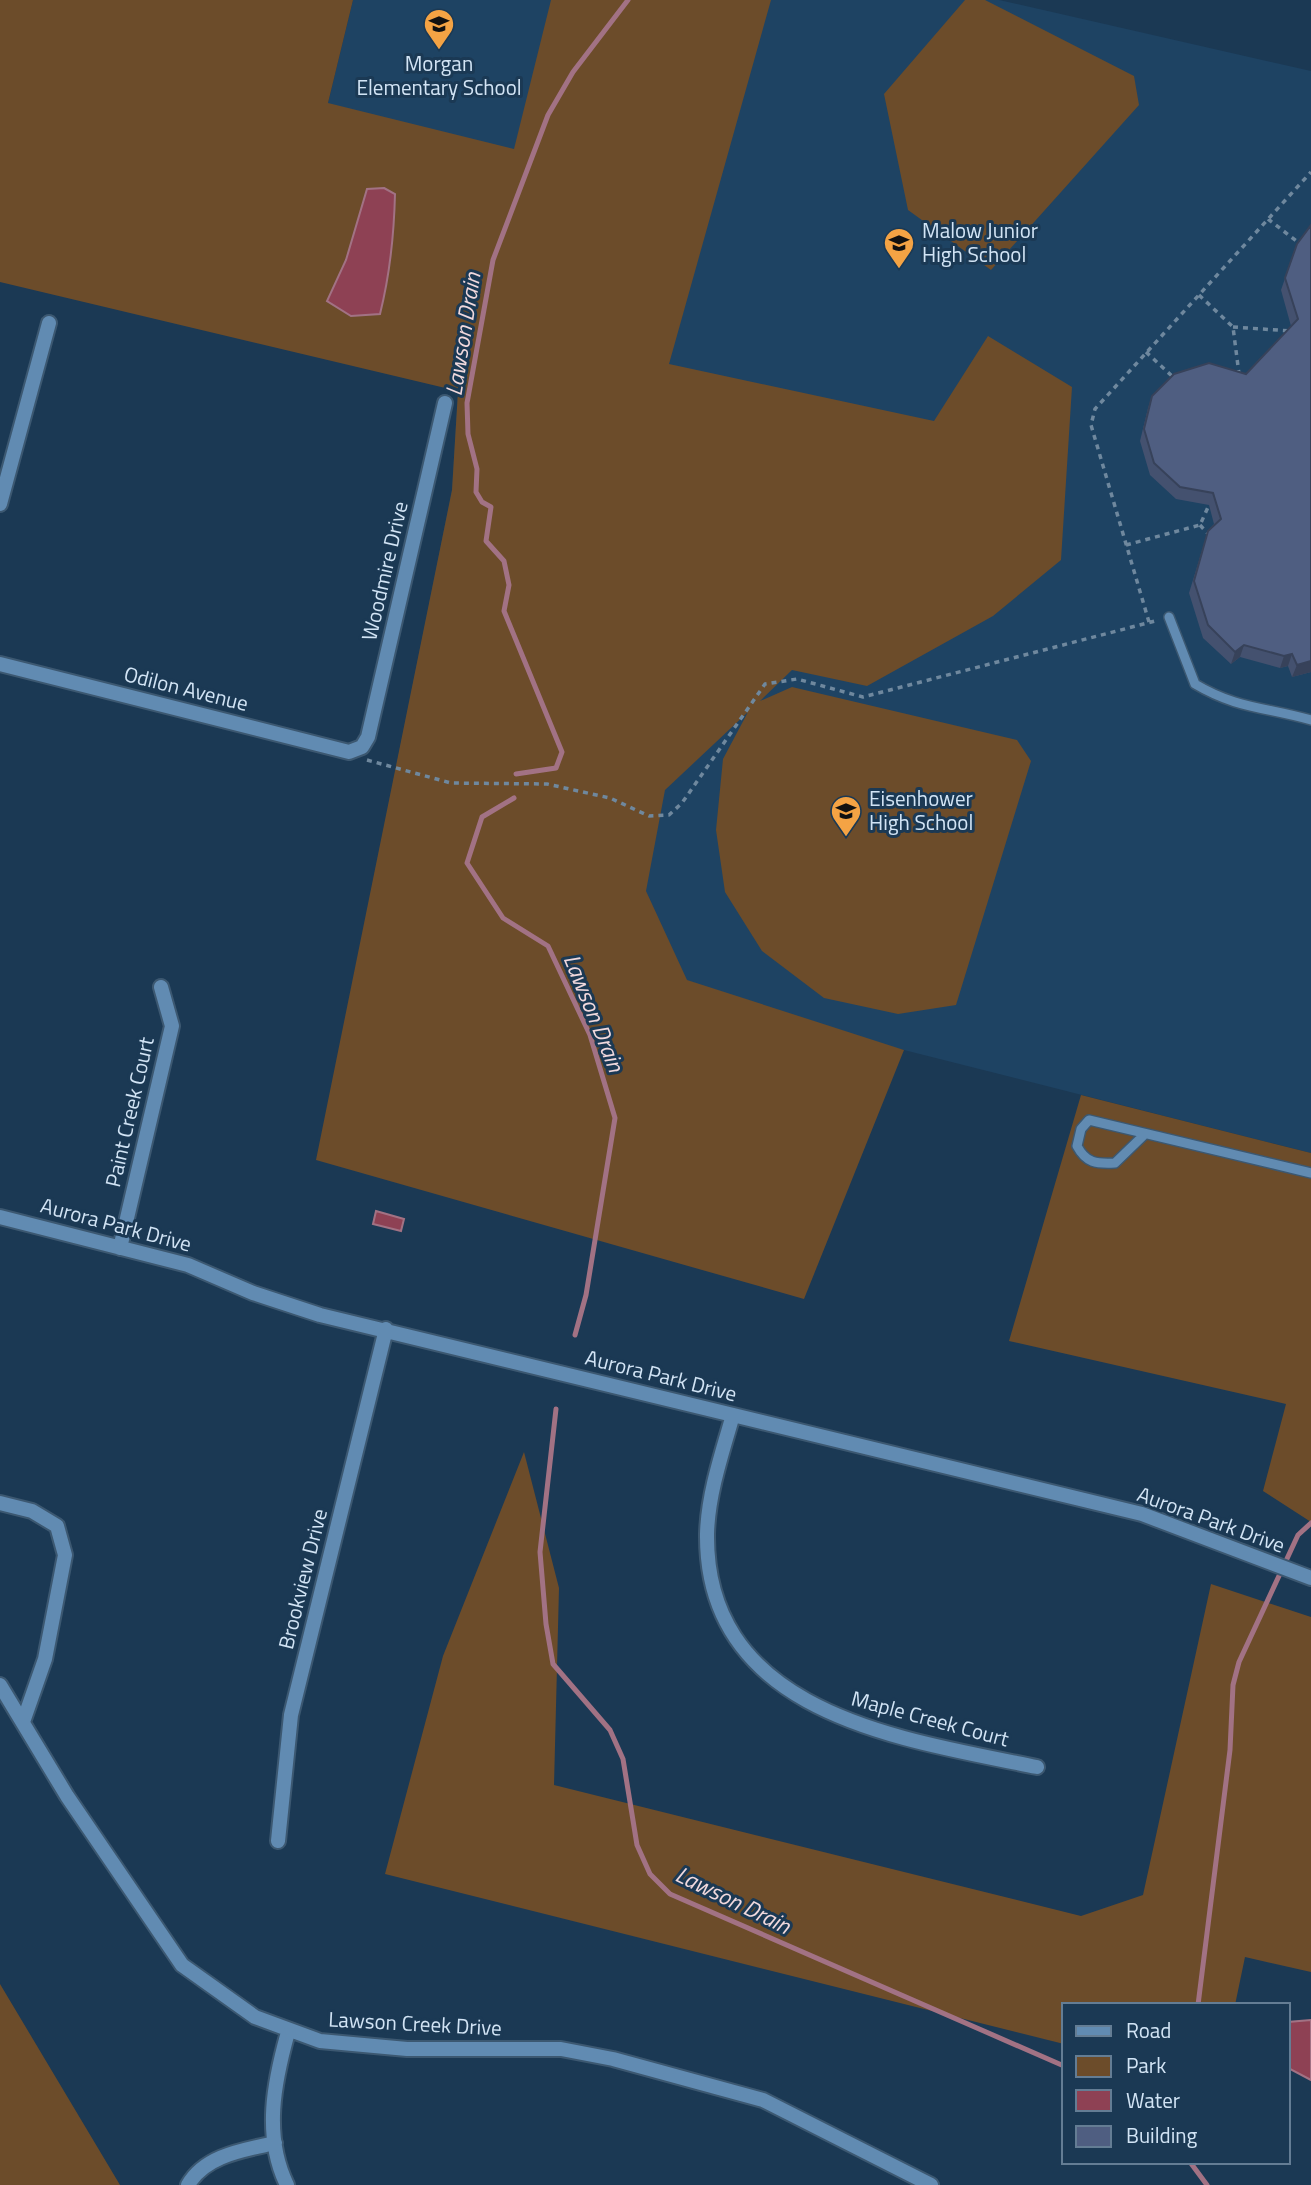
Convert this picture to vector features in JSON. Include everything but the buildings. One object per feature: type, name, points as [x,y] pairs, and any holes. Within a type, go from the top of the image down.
[{"type":"street","points":[[0,504],[49,323]]},
{"type":"street","name":"Woodmire Drive","points":[[355,749],[368,737],[445,403]]},
{"type":"street","name":"Odilon Avenue","points":[[0,664],[355,749]]},
{"type":"street","name":"Paint Creek Court","points":[[120,1248],[172,1026],[160,987]]},
{"type":"street","name":"Aurora Park Drive","points":[[0,1217],[188,1265],[290,1307],[1142,1514],[1311,1578]]},
{"type":"street","name":"Brookview Drive","points":[[278,1841],[291,1715],[386,1329]]},
{"type":"street","name":"Maple Creek Court","points":[[733,1415],[716,1477],[707,1533],[710,1579],[718,1609],[736,1640],[765,1671],[799,1699],[826,1712],[888,1733],[1037,1767]]},
{"type":"street","points":[[0,1503],[32,1511],[57,1526],[65,1555],[45,1659],[23,1722]]},
{"type":"street","name":"Lawson Creek Drive","points":[[0,1685],[67,1796],[182,1965],[255,2017],[288,2032],[320,2041],[407,2049],[561,2049],[613,2059],[763,2100],[931,2185]]},
{"type":"street","points":[[288,2032],[276,2072],[272,2112],[275,2143],[288,2185]]},
{"type":"street","points":[[188,2185],[193,2176],[217,2158],[275,2143]]},
{"type":"lane","points":[[1169,617],[1195,684],[1244,707],[1286,713],[1311,720]]},
{"type":"lane","points":[[1145,1133],[1115,1163],[1097,1164],[1083,1158],[1077,1146],[1081,1129],[1089,1120],[1145,1133],[1311,1173]]},
{"type":"path","points":[[355,749],[368,761],[451,783],[547,784],[610,798],[649,816],[659,817],[669,814],[682,803],[765,684],[797,679],[863,697],[1149,622],[1091,425],[1095,409],[1310,174]]},
{"type":"path","points":[[1268,219],[1301,245]]},
{"type":"path","points":[[1199,294],[1233,327],[1241,386]]},
{"type":"path","points":[[1233,327],[1293,331]]},
{"type":"path","points":[[1146,352],[1180,383]]},
{"type":"path","points":[[1200,525],[1209,505]]},
{"type":"path","points":[[1126,545],[1200,525]]},
{"type":"path","points":[[1200,525],[1210,536]]},
{"type":"shaded area","points":[[353,0],[999,0],[1311,71],[1311,1153],[904,1050],[365,921],[452,490],[458,391],[328,103]]},
{"type":"green space","points":[[0,0],[353,0],[328,103],[514,149],[551,0],[771,0],[669,364],[934,421],[988,336],[1072,387],[1061,560],[993,616],[867,686],[792,670],[760,701],[792,687],[1017,740],[1031,761],[956,1005],[898,1014],[824,998],[762,951],[725,892],[716,830],[723,759],[748,712],[665,790],[646,891],[687,980],[904,1050],[804,1299],[316,1160],[452,490],[458,391],[0,282]]},
{"type":"green space","points":[[965,0],[985,0],[1134,76],[1139,105],[991,270],[908,210],[884,94]]},
{"type":"green space","points":[[1081,1095],[1311,1153],[1311,1522],[1263,1491],[1286,1404],[1009,1341]]},
{"type":"green space","points":[[524,1452],[559,1588],[554,1785],[1081,1916],[1143,1895],[1211,1584],[1311,1617],[1311,1972],[1245,1957],[1235,2003],[1062,2003],[1062,2043],[385,1874],[443,1656]]},
{"type":"green space","points":[[0,1984],[120,2185],[0,2185]]},
{"type":"water","points":[[384,188],[395,194],[391,255],[380,314],[351,316],[327,301],[346,260],[367,189]]},
{"type":"water","points":[[376,1211],[404,1219],[401,1231],[373,1224]]},
{"type":"water","points":[[1311,2020],[1311,2080],[1290,2069],[1290,2022]]},
{"type":"waterway","name":"Lawson Drain","points":[[516,774],[556,768],[562,752],[504,611],[509,585],[504,561],[486,541],[491,507],[482,502],[476,492],[477,469],[468,434],[467,403],[493,260],[548,115],[573,72],[628,0]]},
{"type":"waterway","name":"Lawson Drain","points":[[514,798],[482,817],[467,863],[503,918],[548,946],[590,1035],[615,1118],[586,1295],[575,1335]]},
{"type":"waterway","name":"Lawson Drain","points":[[556,1409],[540,1552],[546,1624],[553,1664],[610,1730],[623,1759],[637,1845],[650,1874],[670,1894],[1062,2065]]},
{"type":"waterway","points":[[1198,2003],[1230,1750],[1233,1685],[1239,1662],[1298,1535],[1311,1523]]},
{"type":"waterway","name":"Lawson Drain","points":[[1191,2164],[1207,2185]]},
{"type":"place","name":"Morgan Elementary School","points":[[439,51]]},
{"type":"place","name":"Malow Junior High School","points":[[899,270]]},
{"type":"place","name":"Eisenhower High School","points":[[846,838]]}]
